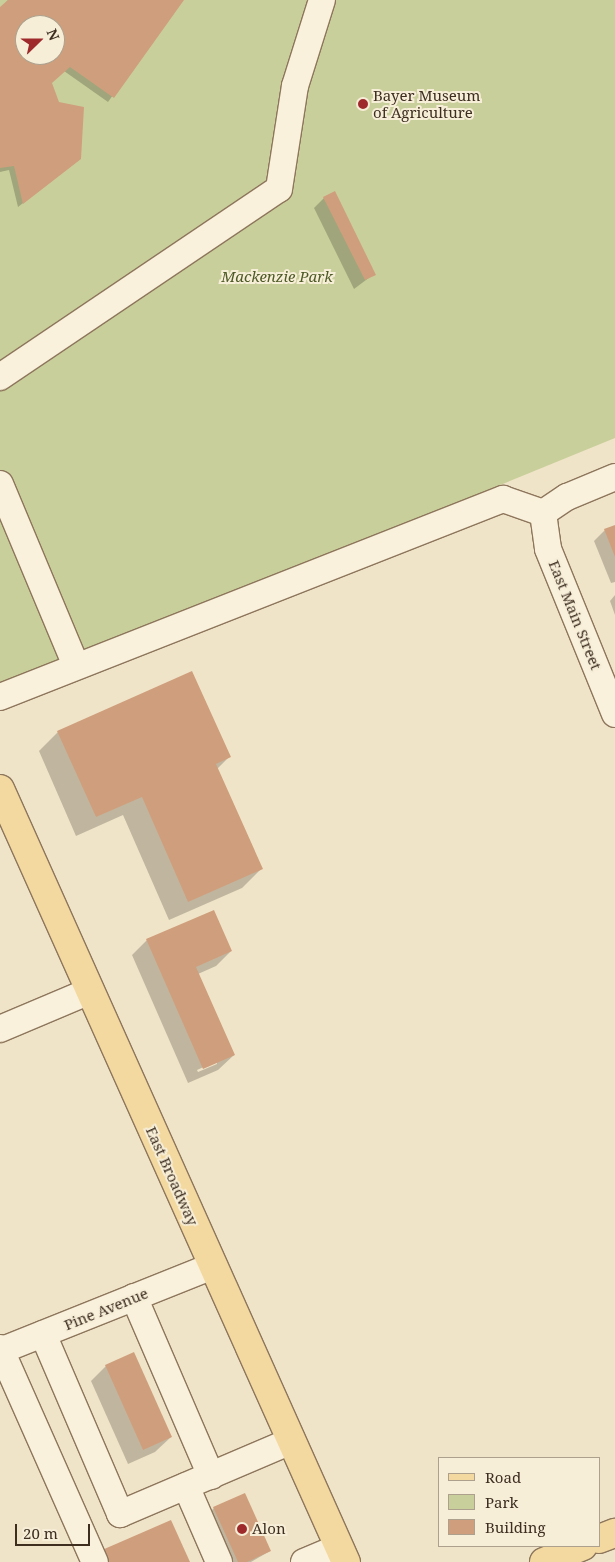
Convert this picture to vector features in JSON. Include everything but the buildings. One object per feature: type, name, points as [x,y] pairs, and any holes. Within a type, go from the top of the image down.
[{"type":"main road","name":"East Broadway","points":[[0,789],[212,1266],[343,1554]]},
{"type":"main road","points":[[600,1539],[615,1532]]},
{"type":"main road","points":[[544,1562],[581,1547]]},
{"type":"street","points":[[0,377],[279,188],[295,86],[322,0]]},
{"type":"street","points":[[0,697],[503,499],[543,513],[567,497],[615,477]]},
{"type":"street","points":[[0,484],[76,666]]},
{"type":"street","name":"East Main Street","points":[[543,513],[548,549],[615,714]]},
{"type":"street","points":[[0,1029],[90,991]]},
{"type":"street","name":"Pine Avenue","points":[[0,1350],[212,1266]]},
{"type":"street","points":[[134,1298],[210,1476]]},
{"type":"street","points":[[43,1334],[120,1514],[291,1441]]},
{"type":"street","points":[[0,1350],[95,1562]]},
{"type":"street","points":[[186,1486],[220,1562]]},
{"type":"street","points":[[304,1562],[343,1554]]},
{"type":"green space","name":"Mackenzie Park","points":[[0,0],[615,0],[615,438],[0,690]]},
{"type":"place","name":"Bayer Museum of Agriculture","points":[[363,104]]},
{"type":"place","name":"Alon","points":[[242,1529]]}]
